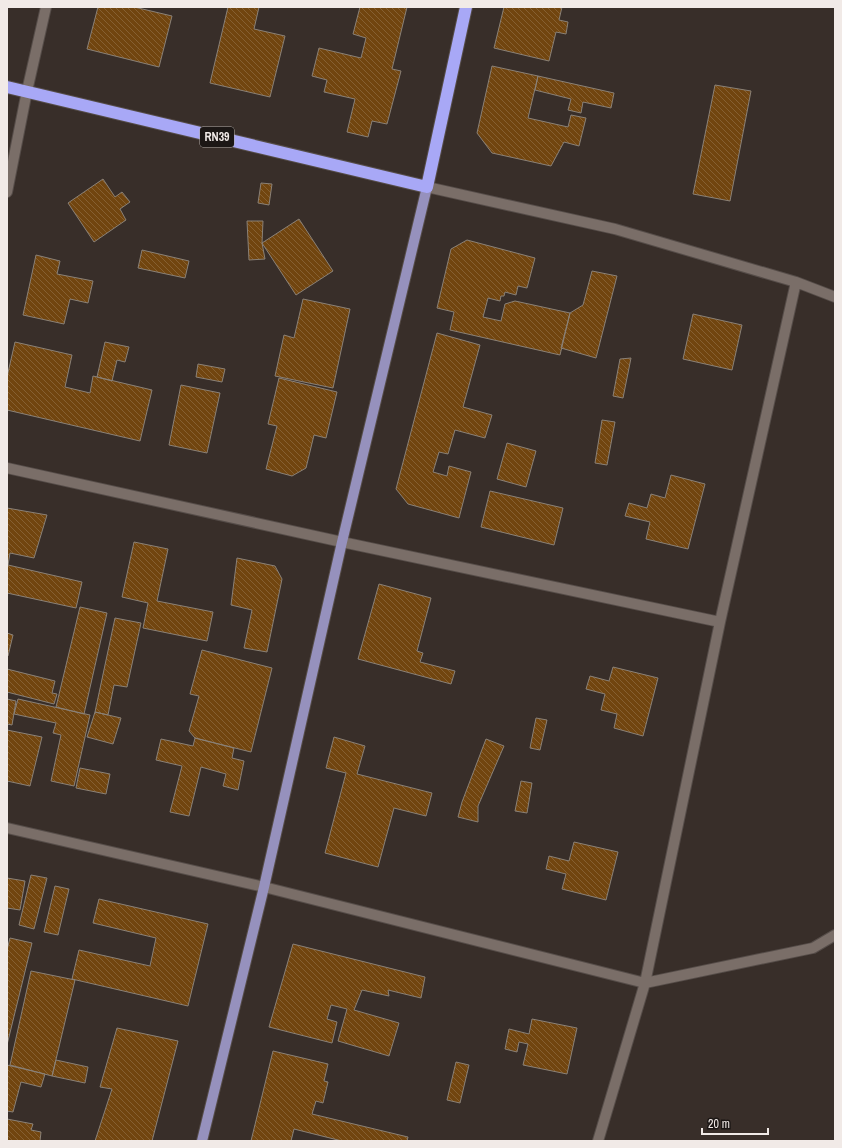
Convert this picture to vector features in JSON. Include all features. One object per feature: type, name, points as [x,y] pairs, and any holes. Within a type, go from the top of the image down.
[{"type":"highway","points":[[427,188],[466,7]]},
{"type":"highway","name":"RN39","points":[[7,87],[427,188]]},
{"type":"main road","points":[[202,1141],[264,887],[342,542],[427,188]]},
{"type":"street","points":[[7,192],[27,91],[46,7]]},
{"type":"street","points":[[427,188],[615,229],[796,282],[835,297]]},
{"type":"street","points":[[598,1141],[645,983],[720,622],[796,282]]},
{"type":"street","points":[[7,468],[342,542],[720,622]]},
{"type":"street","points":[[7,828],[264,887],[645,983],[813,948],[835,935]]},
{"type":"building","points":[[98,7],[134,7],[172,16],[159,67],[87,49]]},
{"type":"building","points":[[228,7],[259,7],[254,29],[285,36],[270,97],[210,83]]},
{"type":"building","points":[[360,7],[407,7],[392,69],[401,71],[387,124],[372,121],[368,137],[347,132],[355,99],[324,92],[327,80],[312,76],[319,48],[361,58],[366,38],[353,34]]},
{"type":"building","points":[[504,7],[562,7],[559,20],[568,22],[566,34],[556,32],[549,61],[494,48]]},
{"type":"building","points":[[492,66],[538,76],[528,118],[568,127],[571,115],[586,118],[579,146],[564,142],[551,166],[492,153],[477,133]]},
{"type":"building","points":[[538,76],[614,93],[611,108],[583,102],[581,113],[568,110],[571,99],[535,90]]},
{"type":"building","points":[[715,85],[751,91],[730,201],[693,194]]},
{"type":"building","points":[[103,179],[115,197],[122,192],[130,202],[120,209],[126,220],[94,242],[68,203]]},
{"type":"building","points":[[261,183],[272,184],[269,205],[258,203]]},
{"type":"building","points":[[299,219],[333,271],[296,295],[262,243]]},
{"type":"building","points":[[247,221],[263,221],[262,243],[265,259],[249,260]]},
{"type":"building","points":[[467,240],[535,258],[527,288],[518,286],[516,295],[505,292],[504,296],[501,296],[500,301],[488,298],[483,317],[501,321],[505,304],[515,301],[570,313],[560,355],[450,330],[454,312],[437,308],[451,249]]},
{"type":"building","points":[[142,250],[189,261],[185,278],[138,268]]},
{"type":"building","points":[[36,255],[60,261],[57,274],[93,281],[88,303],[70,299],[64,324],[23,315]]},
{"type":"building","points":[[592,271],[617,276],[596,358],[561,348],[570,313],[583,305]]},
{"type":"building","points":[[303,299],[350,309],[333,388],[275,376],[284,335],[294,338]]},
{"type":"building","points":[[693,314],[742,325],[732,370],[683,359]]},
{"type":"building","points":[[437,333],[480,345],[463,407],[492,415],[485,438],[455,430],[448,454],[439,452],[433,472],[447,476],[449,466],[471,472],[459,518],[408,504],[396,489]]},
{"type":"building","points":[[15,342],[72,355],[65,387],[90,393],[93,376],[152,390],[140,441],[7,410],[7,377]]},
{"type":"building","points":[[105,342],[129,347],[125,362],[117,360],[112,381],[97,377]]},
{"type":"building","points":[[631,358],[623,398],[613,396],[620,359]]},
{"type":"building","points":[[198,364],[225,369],[222,382],[196,377]]},
{"type":"building","points":[[279,378],[337,392],[326,438],[314,435],[306,468],[292,476],[266,469],[277,426],[268,424]]},
{"type":"building","points":[[181,385],[220,393],[207,453],[169,445]]},
{"type":"building","points":[[602,420],[615,422],[607,465],[595,463]]},
{"type":"building","points":[[507,443],[536,451],[526,487],[497,479]]},
{"type":"building","points":[[671,475],[705,484],[688,549],[646,539],[650,522],[625,516],[629,503],[647,508],[651,494],[665,498]]},
{"type":"building","points":[[490,491],[563,508],[554,545],[481,527]]},
{"type":"building","points":[[7,508],[47,515],[34,558],[10,553],[8,565],[82,582],[76,608],[7,593]]},
{"type":"building","points":[[134,542],[168,549],[157,601],[213,612],[207,641],[143,628],[148,603],[122,597]]},
{"type":"building","points":[[237,558],[275,566],[282,579],[267,652],[244,648],[252,610],[231,605]]},
{"type":"building","points":[[379,584],[431,598],[417,651],[423,653],[420,662],[455,671],[451,684],[358,659]]},
{"type":"building","points":[[80,607],[107,613],[84,714],[56,707]]},
{"type":"building","points":[[115,618],[141,623],[127,687],[114,685],[108,715],[95,712]]},
{"type":"building","points":[[7,633],[13,635],[8,656],[7,656]]},
{"type":"building","points":[[202,650],[272,668],[251,752],[195,738],[189,731],[199,696],[190,694]]},
{"type":"building","points":[[613,667],[658,678],[643,736],[614,728],[617,714],[601,710],[605,694],[586,689],[590,676],[609,681]]},
{"type":"building","points":[[7,669],[55,681],[52,693],[57,694],[54,704],[7,692]]},
{"type":"building","points":[[7,699],[16,701],[12,725],[7,724]]},
{"type":"building","points":[[18,699],[90,715],[74,786],[51,781],[61,735],[53,733],[56,723],[14,714]]},
{"type":"building","points":[[95,712],[121,718],[113,744],[87,737]]},
{"type":"building","points":[[536,718],[547,720],[540,750],[530,748]]},
{"type":"building","points":[[7,730],[42,737],[30,786],[7,781]]},
{"type":"building","points":[[334,737],[365,746],[357,774],[432,793],[426,816],[394,808],[378,867],[325,853],[346,773],[326,768]]},
{"type":"building","points":[[195,738],[234,748],[232,758],[244,761],[238,790],[223,786],[226,774],[201,767],[189,816],[170,812],[182,766],[156,760],[161,739],[193,746]]},
{"type":"building","points":[[486,739],[504,746],[478,806],[478,822],[458,817],[462,802]]},
{"type":"building","points":[[80,768],[110,774],[106,794],[76,788]]},
{"type":"building","points":[[521,781],[532,783],[527,813],[515,811]]},
{"type":"building","points":[[574,842],[618,852],[606,900],[562,889],[566,874],[546,869],[549,856],[569,861]]},
{"type":"building","points":[[31,875],[47,878],[34,929],[19,925]]},
{"type":"building","points":[[7,878],[25,881],[20,910],[7,908]]},
{"type":"building","points":[[55,886],[69,889],[58,935],[44,932]]},
{"type":"building","points":[[99,899],[208,924],[188,1006],[72,979],[79,950],[150,966],[156,938],[93,923]]},
{"type":"building","points":[[10,938],[32,943],[7,1045],[7,950]]},
{"type":"building","points":[[293,944],[425,977],[421,998],[388,990],[389,996],[362,990],[354,1010],[399,1023],[389,1056],[338,1041],[347,1009],[331,1005],[327,1019],[337,1022],[332,1043],[269,1027]]},
{"type":"building","points":[[31,971],[75,980],[52,1076],[10,1065]]},
{"type":"building","points":[[532,1019],[577,1028],[567,1074],[523,1065],[528,1044],[519,1042],[517,1052],[505,1049],[509,1029],[529,1034]]},
{"type":"building","points":[[117,1028],[178,1041],[152,1141],[95,1141],[112,1089],[100,1087]]},
{"type":"building","points":[[273,1051],[328,1064],[324,1081],[328,1082],[323,1103],[316,1101],[312,1114],[408,1137],[407,1141],[342,1141],[294,1129],[291,1141],[251,1141]]},
{"type":"building","points":[[56,1060],[88,1067],[85,1083],[52,1076]]},
{"type":"building","points":[[456,1062],[469,1065],[460,1103],[447,1100]]},
{"type":"building","points":[[7,1065],[45,1074],[41,1087],[21,1082],[13,1112],[7,1111]]},
{"type":"building","points":[[7,1119],[33,1124],[31,1130],[41,1132],[40,1141],[7,1141]]}]
